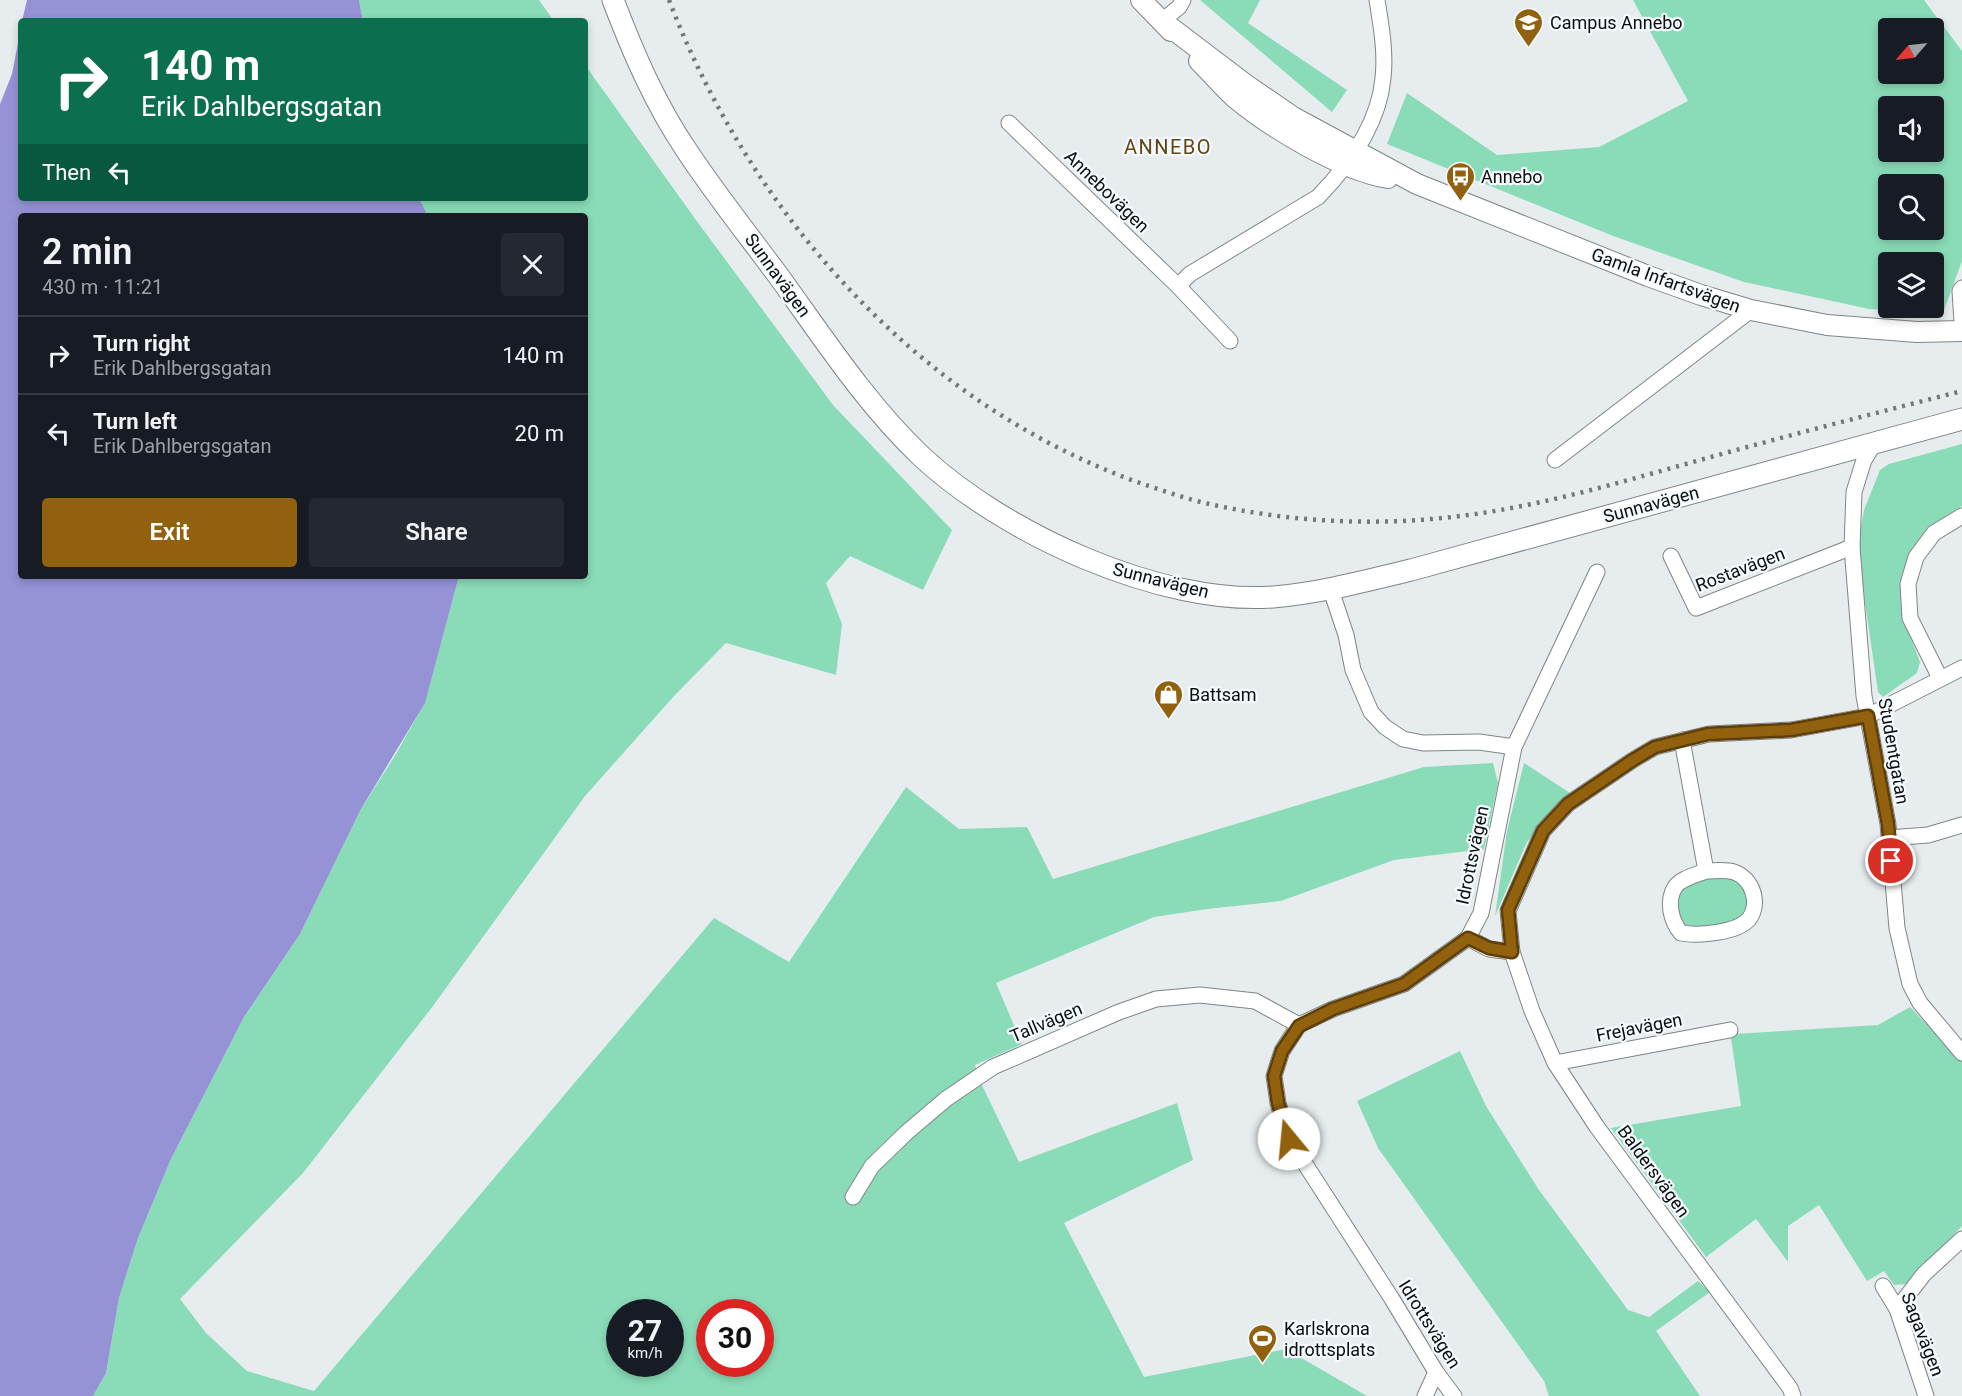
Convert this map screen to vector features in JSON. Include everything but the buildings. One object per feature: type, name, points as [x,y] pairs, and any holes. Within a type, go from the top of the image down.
[{"type":"main road","name":"Sunnavägen","points":[[613,0],[637,60],[661,109],[687,151],[884,417],[922,457],[1003,517],[1055,545],[1101,565],[1160,583],[1215,595],[1271,597],[1330,590],[1411,570],[1962,419]]},
{"type":"street","name":"Gamla Infartsvägen","points":[[1141,0],[1234,97],[1282,131],[1350,157],[1377,176],[1417,184],[1701,296],[1751,310],[1827,326],[1867,330],[1962,331]]},
{"type":"street","points":[[1162,21],[1179,7],[1183,0]]},
{"type":"street","points":[[1178,286],[1190,274],[1318,197],[1335,180],[1366,133],[1377,109],[1383,78],[1383,54],[1377,0]]},
{"type":"street","name":"Annebovägen","points":[[1009,123],[1178,286],[1230,341]]},
{"type":"street","points":[[1962,288],[1962,322]]},
{"type":"street","points":[[1555,460],[1751,310]]},
{"type":"street","name":"Studentgatan","points":[[1875,442],[1864,460],[1854,492],[1852,547],[1864,696],[1889,838],[1897,928],[1910,984],[1920,1003],[1962,1053]]},
{"type":"street","points":[[1940,678],[1910,618],[1908,584],[1916,557],[1934,533],[1962,516]]},
{"type":"street","name":"Rostavägen","points":[[1671,556],[1696,608],[1852,547]]},
{"type":"street","name":"Idrottsvägen","points":[[1454,1396],[1436,1372],[1289,1139],[1278,1103],[1274,1076],[1282,1051],[1299,1026],[1333,1009],[1404,984],[1468,938],[1481,913],[1514,747],[1597,572]]},
{"type":"street","points":[[1330,590],[1344,627],[1357,679],[1371,712],[1385,727],[1403,739],[1423,743],[1479,742],[1514,747]]},
{"type":"street","name":"Baldersvägen","points":[[1793,1396],[1790,1388],[1555,1064],[1532,1011],[1512,952],[1508,910],[1543,831],[1568,804],[1655,747],[1708,734],[1791,730],[1868,716],[1962,668]]},
{"type":"street","points":[[1682,740],[1706,871]]},
{"type":"street","points":[[1889,838],[1928,835],[1962,825]]},
{"type":"street","points":[[1706,871],[1734,872],[1746,879],[1753,891],[1755,906],[1748,920],[1736,928],[1697,936],[1681,933],[1673,924],[1671,911],[1676,886],[1685,879],[1706,871]]},
{"type":"street","points":[[1468,938],[1489,948],[1512,952]]},
{"type":"street","name":"Tallvägen","points":[[853,1197],[872,1166],[946,1099],[993,1067],[1119,1012],[1156,999],[1200,994],[1255,1001],[1299,1026]]},
{"type":"street","name":"Frejavägen","points":[[1555,1064],[1730,1030]]},
{"type":"street","points":[[1897,1309],[1924,1274],[1962,1239]]},
{"type":"street","name":"Sagavägen","points":[[1883,1286],[1897,1309],[1926,1396]]},
{"type":"street","points":[[1425,1396],[1436,1372]]},
{"type":"green space","points":[[359,0],[539,0],[552,18],[362,18]]},
{"type":"green space","points":[[1200,0],[1260,0],[1248,23],[1347,90],[1332,112]]},
{"type":"green space","points":[[1633,0],[1924,0],[1937,18],[1878,18],[1878,84],[1944,84],[1944,27],[1962,51],[1962,261],[1944,310],[1944,252],[1878,252],[1878,309],[1869,309],[1744,282],[1613,236],[1387,144],[1407,93],[1497,155],[1599,147],[1688,101]]},
{"type":"green space","points":[[588,69],[833,405],[952,530],[923,590],[850,556],[826,583],[842,624],[836,675],[726,643],[674,696],[585,796],[433,1006],[303,1173],[180,1299],[206,1333],[247,1371],[314,1391],[714,918],[789,962],[906,787],[959,829],[1027,827],[1053,879],[1424,767],[1493,763],[1498,783],[1484,849],[1394,860],[1281,901],[1154,917],[996,983],[1022,1044],[975,1065],[981,1083],[1019,1162],[1177,1103],[1193,1160],[1064,1223],[1144,1377],[1286,1349],[1367,1396],[93,1396],[106,1373],[119,1298],[138,1238],[171,1159],[244,1017],[300,934],[361,809],[396,754],[425,702],[458,579],[588,579],[588,213],[426,213],[420,201],[588,201]]},
{"type":"green space","points":[[1962,444],[1962,506],[1933,527],[1910,553],[1901,579],[1903,618],[1920,662],[1917,673],[1883,697],[1878,692],[1857,548],[1864,510],[1880,470],[1889,464]]},
{"type":"green space","points":[[1524,763],[1570,793],[1527,842],[1495,916],[1507,831]]},
{"type":"green space","points":[[1706,876],[1728,876],[1741,881],[1748,892],[1748,906],[1742,918],[1736,922],[1690,929],[1678,916],[1678,899],[1687,886]]},
{"type":"green space","points":[[1910,1007],[1962,1060],[1962,1226],[1908,1284],[1894,1285],[1884,1271],[1867,1281],[1819,1205],[1788,1226],[1788,1262],[1756,1219],[1706,1257],[1611,1128],[1741,1106],[1731,1038],[1734,1034],[1878,1025]]},
{"type":"green space","points":[[1460,1051],[1486,1106],[1539,1190],[1628,1310],[1649,1317],[1698,1281],[1710,1292],[1656,1331],[1700,1396],[1549,1396],[1544,1381],[1378,1148],[1357,1101]]},
{"type":"shaded area","points":[[27,0],[359,0],[362,18],[23,18]]},
{"type":"shaded area","points":[[18,43],[18,201],[420,201],[426,213],[18,213],[18,579],[458,579],[425,703],[361,809],[300,934],[244,1017],[171,1159],[138,1238],[119,1298],[106,1373],[93,1396],[0,1396],[0,104],[12,74]]},
{"type":"railway","points":[[669,0],[704,79],[746,155],[796,227],[853,293],[916,353],[985,405],[1060,449],[1140,483],[1186,498],[1243,511],[1333,521],[1422,520],[1483,513],[1634,479],[1962,391]]},
{"type":"place","name":"Campus Annebo","points":[[1529,48]]},
{"type":"place","name":"Annebo","points":[[1460,202]]},
{"type":"place","name":"Battsam","points":[[1168,720]]},
{"type":"place","name":"Karlskrona idrottsplats","points":[[1263,1364]]},
{"type":"district","name":"ANNEBO","points":[[1168,147]]},
{"type":"route","points":[[1289,1139],[1278,1103],[1274,1076],[1282,1051],[1299,1026],[1333,1009],[1404,984],[1468,938],[1489,948],[1512,952],[1508,910],[1543,831],[1568,804],[1655,747],[1708,734],[1791,730],[1868,716],[1888,824],[1891,861]]}]
